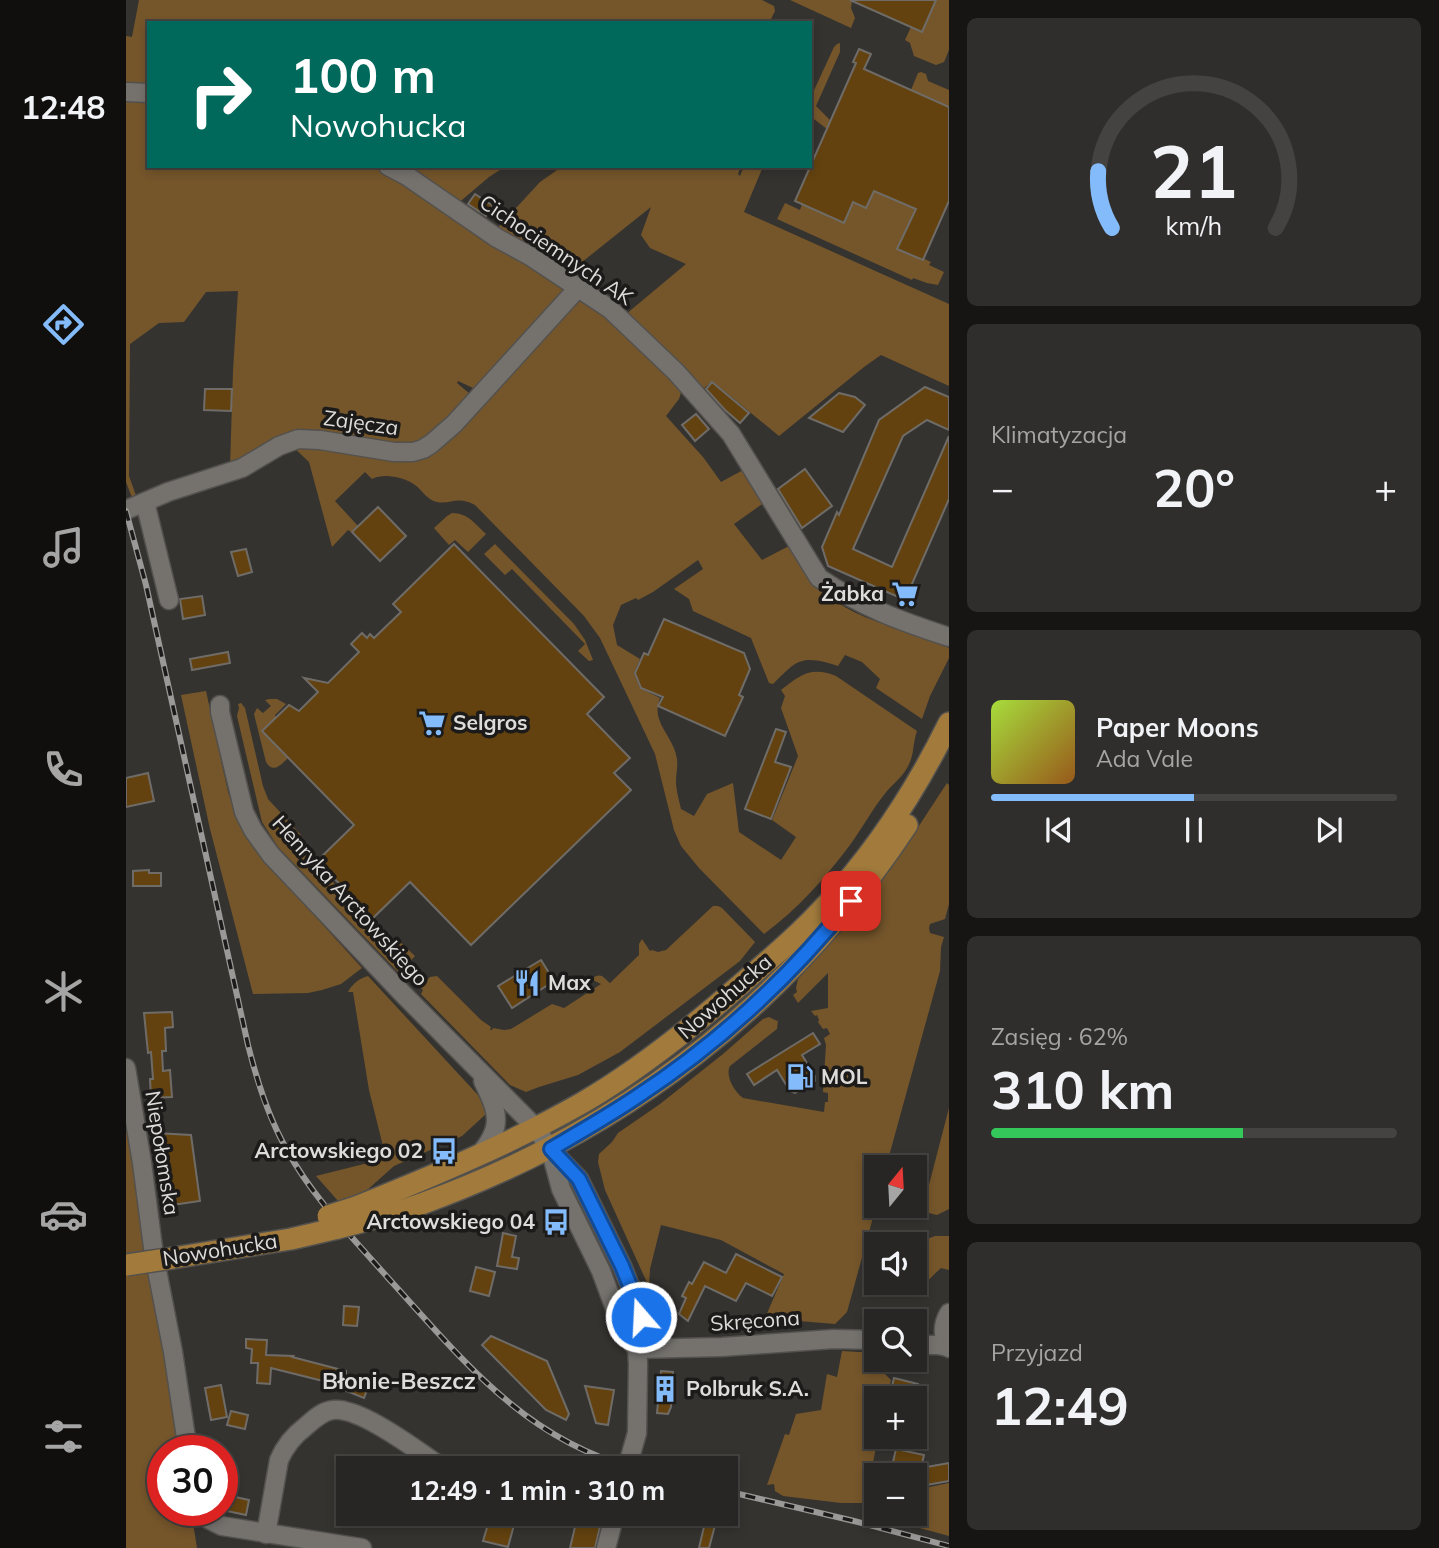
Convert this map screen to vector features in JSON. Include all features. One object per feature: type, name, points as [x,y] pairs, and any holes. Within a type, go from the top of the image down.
[{"type":"main road","name":"Nowohucka","points":[[360,1214],[536,1128],[594,1095],[673,1042],[705,1016],[811,921],[847,881],[883,834],[917,782],[949,723]]},
{"type":"main road","name":"Nowohucka","points":[[126,1265],[172,1251],[294,1225],[333,1222],[360,1214],[420,1205],[551,1149],[594,1124],[663,1079],[717,1037],[770,990],[817,941],[866,882],[909,821],[949,754]]},
{"type":"main road","name":"Nowohucka","points":[[126,1252],[172,1251]]},
{"type":"street","points":[[126,92],[147,93]]},
{"type":"street","name":"Cichociemnych AK","points":[[392,168],[610,309],[676,372],[731,434],[819,578],[866,606],[949,637]]},
{"type":"street","name":"Zajęcza","points":[[126,510],[168,492],[242,468],[279,446],[298,439],[330,441],[404,453],[423,449],[454,424],[578,288]]},
{"type":"street","points":[[145,502],[169,600]]},
{"type":"street","name":"Henryka Arctowskiego","points":[[220,705],[244,812],[271,855],[403,994],[536,1128]]},
{"type":"street","name":"Henryka Arctowskiego","points":[[474,1065],[497,1113],[494,1133],[479,1155]]},
{"type":"street","name":"Niepołomska","points":[[126,1068],[186,1435]]},
{"type":"street","points":[[536,1128],[579,1179],[637,1303],[642,1329],[637,1349],[638,1433],[631,1456]]},
{"type":"street","points":[[927,1332],[946,1319]]},
{"type":"street","points":[[946,1319],[945,1340],[949,1348]]},
{"type":"street","name":"Skręcona","points":[[637,1349],[864,1339]]},
{"type":"street","points":[[927,1345],[949,1348]]},
{"type":"street","points":[[266,1534],[283,1451],[295,1434],[327,1411],[340,1410],[367,1420],[426,1456]]},
{"type":"street","points":[[222,1526],[362,1548]]},
{"type":"street","points":[[606,1548],[612,1526]]},
{"type":"shaded area","points":[[139,0],[762,0],[774,6],[775,11],[770,21],[147,21],[147,89],[126,88],[126,36],[132,37]]},
{"type":"shaded area","points":[[790,0],[850,0],[855,18],[851,28]]},
{"type":"shaded area","points":[[936,0],[949,0],[949,50],[944,62],[936,65],[914,56],[910,43],[905,40],[911,27],[922,32]]},
{"type":"shaded area","points":[[840,43],[840,52],[816,106],[831,121],[827,129],[812,118],[812,95],[837,44]]},
{"type":"shaded area","points":[[918,73],[926,74],[928,81],[949,90],[949,107],[911,90]]},
{"type":"shaded area","points":[[126,97],[147,98],[147,168],[380,168],[565,288],[566,293],[486,382],[473,388],[458,381],[470,394],[467,403],[418,447],[330,437],[230,468],[238,291],[206,292],[184,322],[159,323],[130,344],[129,476],[140,507],[136,508],[126,482]]},
{"type":"shaded area","points":[[400,168],[503,168],[456,205]]},
{"type":"shaded area","points":[[560,168],[740,168],[740,176],[743,168],[760,168],[762,169],[744,212],[949,304],[949,386],[881,355],[779,436],[712,381],[701,391],[625,315],[686,264],[650,248],[641,235],[651,207],[567,274],[494,232],[540,182]]},
{"type":"shaded area","points":[[861,185],[916,209],[899,247],[931,262],[929,265],[944,272],[938,285],[913,278],[912,280],[777,219],[785,203],[800,210],[802,204],[844,223]]},
{"type":"shaded area","points":[[585,301],[607,313],[683,386],[679,399],[666,416],[703,457],[721,482],[745,469],[765,502],[734,524],[762,560],[791,545],[822,590],[840,604],[872,620],[929,638],[949,648],[949,658],[922,719],[876,688],[880,679],[862,662],[845,655],[838,666],[813,660],[799,662],[773,684],[769,683],[751,638],[693,611],[689,599],[674,589],[703,569],[698,560],[653,592],[621,605],[613,625],[617,645],[640,659],[634,673],[640,688],[660,698],[658,715],[677,759],[676,784],[681,809],[694,816],[707,794],[733,783],[739,832],[781,860],[796,837],[772,820],[798,756],[781,708],[785,696],[781,690],[806,674],[827,673],[836,676],[917,731],[912,755],[903,775],[882,797],[831,869],[810,893],[764,934],[681,846],[674,830],[655,754],[600,638],[584,616],[475,505],[458,500],[442,503],[433,501],[415,485],[400,478],[382,476],[372,479],[365,472],[335,501],[358,526],[351,532],[348,530],[332,547],[309,462],[289,443],[410,454],[573,302]]},
{"type":"shaded area","points":[[452,513],[467,517],[486,534],[468,552],[455,540],[449,545],[434,528]]},
{"type":"shaded area","points":[[495,544],[574,624],[585,640],[593,660],[589,661],[578,651],[585,644],[512,569],[505,575],[484,554]]},
{"type":"shaded area","points":[[206,691],[228,792],[248,838],[266,862],[362,968],[341,984],[308,993],[253,994],[210,829],[181,695]]},
{"type":"shaded area","points":[[265,700],[286,704],[262,731],[288,758],[274,768],[266,762],[254,714],[257,708],[263,713],[271,706]]},
{"type":"shaded area","points":[[241,703],[245,708],[268,799],[301,835],[294,842],[395,946],[400,942],[415,956],[402,969],[408,974],[405,976],[400,974],[278,847],[262,822],[237,716],[238,704]]},
{"type":"shaded area","points":[[947,783],[949,904],[945,919],[930,924],[929,928],[930,933],[944,937],[940,971],[889,1155],[864,1155],[864,1218],[873,1218],[869,1232],[864,1232],[864,1250],[847,1312],[835,1324],[799,1321],[762,1325],[784,1274],[721,1240],[661,1225],[650,1269],[649,1287],[605,1190],[598,1162],[599,1154],[618,1133],[660,1104],[763,1019],[769,1017],[778,1020],[777,1029],[730,1066],[730,1079],[736,1091],[743,1098],[824,1112],[828,1093],[823,1092],[826,1045],[824,1038],[830,1034],[827,1028],[823,1029],[817,1015],[811,1011],[828,1008],[828,973],[798,1003],[793,995],[797,992],[798,979],[860,909],[892,867]]},
{"type":"shaded area","points":[[713,906],[722,908],[755,942],[740,961],[620,1052],[578,1075],[526,1092],[510,1085],[421,994],[423,990],[420,987],[430,977],[437,976],[491,1027],[490,1030],[511,1029],[552,1004],[564,1008],[601,984],[591,979],[597,976],[602,976],[610,983],[639,955],[642,939],[650,951],[666,950]]},
{"type":"shaded area","points":[[368,976],[477,1094],[486,1114],[462,1136],[394,1166],[366,1191],[339,1202],[316,1176],[368,1163],[385,1154],[369,1090],[353,992],[348,992],[356,982]]},
{"type":"shaded area","points":[[126,1090],[145,1235],[147,1273],[153,1282],[179,1435],[147,1435],[147,1526],[194,1526],[197,1548],[126,1548]]},
{"type":"shaded area","points":[[949,1108],[949,1209],[937,1215],[929,1213],[928,1189]]},
{"type":"shaded area","points":[[949,1236],[949,1270],[941,1268],[927,1281],[927,1239]]},
{"type":"shaded area","points":[[842,1351],[864,1352],[864,1372],[887,1372],[885,1374],[891,1380],[890,1386],[864,1386],[864,1449],[876,1449],[873,1463],[864,1463],[864,1503],[783,1496],[775,1491],[774,1484],[767,1485],[785,1434],[789,1435],[796,1414],[821,1410],[827,1374],[837,1377]]},
{"type":"shaded area","points":[[949,1483],[949,1536],[914,1526],[927,1526],[927,1488]]},
{"type":"building","points":[[850,0],[936,0],[922,32]]},
{"type":"building","points":[[859,49],[871,54],[864,69],[949,107],[949,201],[923,260],[897,249],[916,209],[874,191],[866,208],[853,202],[844,223],[795,201],[810,168],[812,168],[812,163],[856,63],[853,62]]},
{"type":"building","points":[[475,194],[493,206],[486,216],[468,204]]},
{"type":"building","points":[[712,382],[749,413],[740,423],[706,389]]},
{"type":"building","points":[[925,387],[949,397],[949,430],[927,420],[903,436],[853,549],[892,567],[949,436],[949,499],[905,600],[828,566],[822,547],[837,512],[839,515],[879,420]]},
{"type":"building","points":[[205,389],[232,389],[231,411],[204,410]]},
{"type":"building","points":[[839,393],[855,397],[865,405],[843,432],[809,418]]},
{"type":"building","points":[[696,414],[709,429],[695,441],[682,425]]},
{"type":"building","points":[[805,469],[832,506],[802,528],[778,489]]},
{"type":"building","points":[[378,507],[406,536],[380,561],[352,532]]},
{"type":"building","name":"Selgros","points":[[454,544],[604,697],[587,714],[630,758],[614,773],[631,790],[471,945],[410,882],[373,918],[317,861],[354,825],[262,731],[289,705],[299,711],[318,692],[304,678],[328,683],[359,652],[351,644],[362,633],[367,638],[370,634],[374,638],[401,612],[393,604]]},
{"type":"building","points":[[246,549],[252,572],[238,576],[231,552]]},
{"type":"building","points":[[202,596],[205,615],[183,619],[180,599]]},
{"type":"building","points":[[664,619],[744,653],[750,669],[739,695],[743,697],[725,736],[658,706],[663,697],[641,688],[635,673],[644,653],[648,655]]},
{"type":"building","points":[[228,652],[230,663],[192,670],[190,659]]},
{"type":"building","points":[[776,729],[786,732],[775,762],[791,767],[771,819],[745,809]]},
{"type":"building","points":[[148,773],[154,801],[126,807],[126,778]]},
{"type":"building","points":[[149,870],[149,873],[161,873],[161,886],[133,886],[133,871]]},
{"type":"building","name":"Max","points":[[541,960],[554,981],[512,1008],[498,986]]},
{"type":"building","points":[[172,1012],[173,1027],[165,1028],[166,1051],[162,1051],[163,1071],[170,1070],[172,1097],[151,1098],[151,1052],[148,1053],[144,1013]]},
{"type":"building","points":[[813,1033],[820,1044],[802,1055],[815,1076],[815,1081],[795,1093],[790,1091],[777,1070],[754,1085],[747,1074]]},
{"type":"building","points":[[155,1133],[191,1135],[200,1201],[165,1206]]},
{"type":"building","points":[[503,1233],[516,1236],[512,1257],[519,1258],[517,1269],[497,1266]]},
{"type":"building","points":[[736,1254],[782,1277],[772,1296],[746,1283],[736,1301],[705,1286],[688,1321],[679,1314],[686,1298],[682,1296],[704,1262],[726,1273]]},
{"type":"building","points":[[476,1267],[495,1272],[489,1296],[470,1291]]},
{"type":"building","points":[[344,1306],[359,1307],[357,1326],[343,1325]]},
{"type":"building","points":[[491,1336],[547,1361],[569,1414],[566,1420],[546,1410],[482,1345]]},
{"type":"building","points":[[246,1339],[267,1340],[266,1355],[293,1356],[346,1371],[346,1376],[369,1385],[364,1398],[334,1386],[335,1384],[271,1368],[270,1384],[257,1383],[258,1363],[251,1363],[252,1349],[246,1348]]},
{"type":"building","name":"Polbruk S.A.","points":[[661,1371],[673,1372],[671,1407],[668,1414],[657,1413]]},
{"type":"building","points":[[894,1378],[918,1384],[918,1386],[892,1386]]},
{"type":"building","points":[[221,1385],[227,1417],[211,1420],[205,1388]]},
{"type":"building","points":[[585,1386],[614,1390],[608,1425],[596,1423]]},
{"type":"building","points":[[231,1411],[248,1415],[245,1429],[227,1425]]},
{"type":"building","points":[[896,1449],[924,1455],[922,1463],[893,1463]]},
{"type":"building","points":[[949,1463],[949,1481],[927,1485],[927,1467]]},
{"type":"building","points":[[238,1498],[249,1500],[246,1515],[238,1513]]},
{"type":"building","points":[[487,1526],[514,1526],[508,1547],[483,1541]]},
{"type":"building","points":[[572,1526],[600,1526],[595,1548],[570,1548],[575,1527]]},
{"type":"building","points":[[704,1526],[715,1526],[709,1548],[699,1548]]},
{"type":"railway","points":[[126,511],[146,585],[248,1045],[274,1125],[297,1168],[334,1217],[469,1366],[527,1416],[559,1437],[597,1456]]},
{"type":"railway","points":[[738,1494],[949,1546]]},
{"type":"place","name":"Żabka","points":[[905,594]]},
{"type":"place","name":"Selgros","points":[[432,723]]},
{"type":"place","name":"Max","points":[[527,983]]},
{"type":"place","name":"MOL","points":[[800,1077]]},
{"type":"place","name":"Arctowskiego 02","points":[[444,1151]]},
{"type":"place","name":"Arctowskiego 04","points":[[556,1222]]},
{"type":"place","name":"Polbruk S.A.","points":[[665,1389]]},
{"type":"district","name":"Błonie-Beszcz","points":[[399,1381]]},
{"type":"route","points":[[641,1317],[622,1266],[579,1179],[551,1149],[638,1096],[707,1046],[793,968],[851,901]]}]
